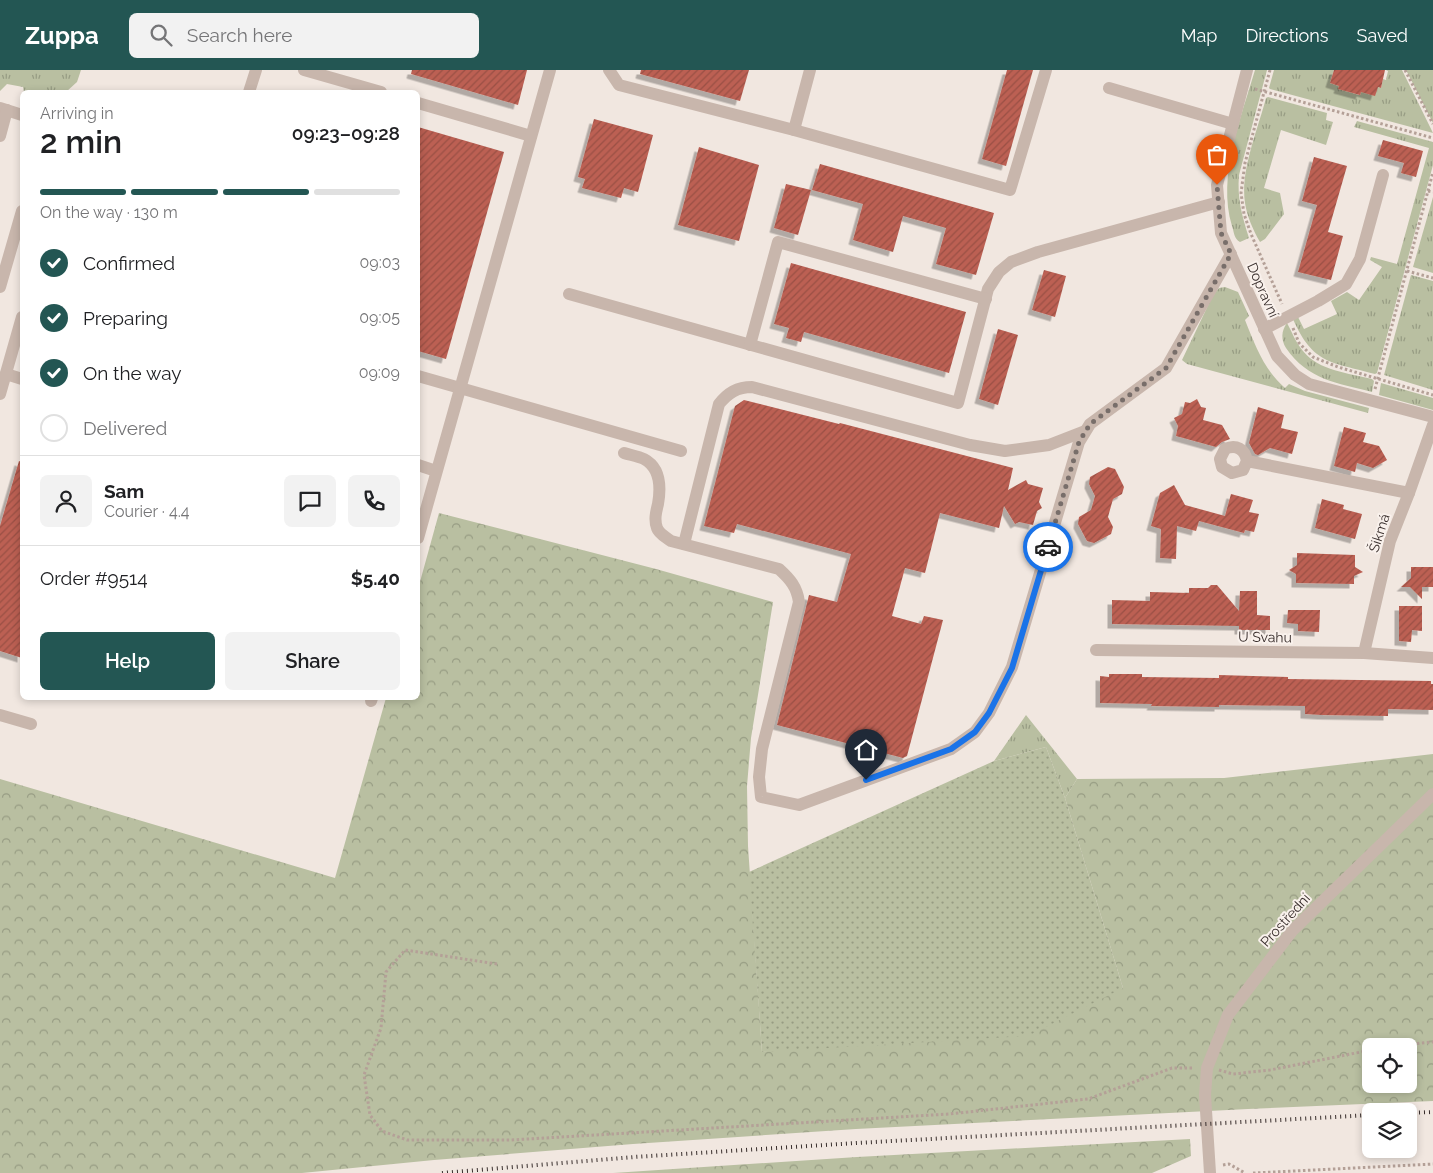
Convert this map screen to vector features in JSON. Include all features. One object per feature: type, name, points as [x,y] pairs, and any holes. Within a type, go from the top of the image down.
[{"type":"street","points":[[250,90],[256,70]]},
{"type":"street","points":[[304,70],[374,90]]},
{"type":"street","points":[[420,531],[550,70]]},
{"type":"street","points":[[609,70],[619,85],[794,130],[1010,190],[1046,70]]},
{"type":"street","points":[[794,130],[810,70]]},
{"type":"street","name":"Dopravní","points":[[1247,70],[1217,185],[1221,233],[1277,356],[1295,375],[1309,384],[1433,417]]},
{"type":"street","points":[[1109,88],[1233,124]]},
{"type":"street","points":[[420,104],[531,136]]},
{"type":"street","points":[[0,136],[4,109],[20,113]]},
{"type":"street","points":[[1264,329],[1346,284],[1360,259],[1383,175]]},
{"type":"street","points":[[569,294],[958,403],[988,289],[999,272],[1011,262],[1038,252],[1219,202]]},
{"type":"street","points":[[0,287],[20,218]]},
{"type":"street","points":[[750,345],[778,242],[986,298]]},
{"type":"street","points":[[624,453],[643,458],[653,466],[659,478],[660,494],[655,514],[656,526],[659,532],[671,541],[779,569],[791,580],[798,591],[799,602],[762,749],[759,777],[762,797],[798,805],[951,749],[975,732],[989,713],[1012,668],[1079,442],[1090,424],[1166,368],[1231,254]]},
{"type":"street","points":[[0,394],[20,324]]},
{"type":"street","points":[[6,374],[20,378]]},
{"type":"street","points":[[420,377],[681,451]]},
{"type":"street","points":[[684,544],[719,404],[734,390],[752,388],[970,445],[1005,451],[1049,445],[1085,431]]},
{"type":"street","name":"Šikmá","points":[[1364,653],[1390,542],[1433,425]]},
{"type":"street","points":[[1246,461],[1409,493]]},
{"type":"street","points":[[420,466],[436,471]]},
{"type":"street","name":"U Svahu","points":[[1096,650],[1364,653],[1433,658]]},
{"type":"street","points":[[0,715],[31,724]]},
{"type":"street","name":"Prostřední","points":[[1210,1170],[1205,1095],[1207,1068],[1228,1015],[1292,931],[1433,794]]},
{"type":"path","points":[[1270,70],[1245,163],[1241,193],[1244,214],[1251,234],[1299,344],[1313,357],[1338,367],[1433,395]]},
{"type":"path","points":[[1405,70],[1433,124]]},
{"type":"path","points":[[1243,86],[1433,138]]},
{"type":"path","points":[[1372,401],[1433,172]]},
{"type":"path","points":[[1428,191],[1433,192]]},
{"type":"path","points":[[1407,271],[1433,278]]},
{"type":"path","points":[[497,964],[405,950],[386,972],[381,1028],[364,1075],[370,1115],[382,1131],[407,1140],[511,1140],[949,1114],[1088,1099],[1172,1068],[1207,1068],[1233,1074],[1270,1070],[1362,1052]]},
{"type":"path","points":[[1417,1044],[1433,1042]]},
{"type":"path","points":[[1210,1170],[1229,1164],[1245,1173]]},
{"type":"path","points":[[1253,1173],[1433,1164]]},
{"type":"green space","points":[[0,70],[81,70],[77,82],[68,90],[24,90],[23,87],[7,84],[0,91]]},
{"type":"green space","points":[[1255,70],[1267,70],[1239,175],[1241,207],[1249,238],[1240,242],[1236,239],[1232,226],[1228,207],[1227,187],[1233,147]]},
{"type":"green space","points":[[1274,70],[1334,70],[1330,83],[1339,86],[1339,89],[1359,95],[1361,92],[1378,87],[1381,88],[1383,79],[1386,80],[1388,71],[1386,70],[1402,70],[1433,133],[1270,89]]},
{"type":"green space","points":[[1406,70],[1433,70],[1433,123]]},
{"type":"green space","points":[[1266,98],[1327,113],[1326,120],[1333,122],[1326,145],[1281,130],[1264,188],[1280,193],[1284,214],[1265,239],[1260,242],[1247,213],[1244,191],[1247,164]]},
{"type":"green space","points":[[1357,121],[1433,142],[1433,165],[1377,373],[1375,374],[1335,363],[1316,353],[1308,345],[1293,319],[1298,317],[1304,329],[1337,314],[1331,301],[1347,292],[1359,300],[1382,267],[1370,260],[1371,257],[1397,264],[1429,148],[1354,127]]},
{"type":"green space","points":[[1433,197],[1433,273],[1413,267]]},
{"type":"green space","points":[[1411,275],[1433,281],[1433,390],[1384,375]]},
{"type":"green space","points":[[1225,287],[1238,292],[1249,316],[1245,320],[1257,348],[1271,373],[1285,388],[1289,384],[1305,391],[1369,408],[1368,413],[1187,364],[1182,360],[1213,295],[1219,288]]},
{"type":"green space","points":[[1287,323],[1298,345],[1310,358],[1326,367],[1372,379],[1374,381],[1372,392],[1324,379],[1304,367],[1284,345],[1283,332]]},
{"type":"green space","points":[[1381,383],[1433,398],[1433,410],[1379,395]]},
{"type":"green space","points":[[439,513],[656,569],[773,602],[751,738],[747,786],[748,846],[762,1052],[1123,988],[1065,798],[1077,779],[1224,778],[1433,754],[1433,1101],[856,1129],[633,1144],[302,1173],[0,1173],[0,779],[335,878],[385,700],[420,700],[420,582]]},
{"type":"green space","points":[[1026,715],[1077,779],[1065,798],[1046,747],[994,761]]},
{"type":"green space","points":[[1046,747],[1065,798],[1123,988],[1028,1036],[762,1052],[749,872],[994,761]]},
{"type":"green space","points":[[1190,1139],[1191,1156],[1152,1173],[613,1173],[857,1157]]},
{"type":"building","points":[[412,70],[527,70],[518,105],[411,74]]},
{"type":"building","points":[[641,70],[749,70],[740,101],[640,74]]},
{"type":"building","points":[[1007,70],[1033,70],[1006,166],[982,159]]},
{"type":"building","points":[[1334,70],[1385,70],[1381,88],[1378,87],[1375,96],[1361,92],[1360,95],[1338,89],[1339,86],[1330,83]]},
{"type":"building","points":[[594,119],[653,135],[638,192],[624,188],[621,198],[582,188],[585,179],[578,177]]},
{"type":"building","points":[[420,128],[504,152],[446,359],[420,352]]},
{"type":"building","points":[[1383,140],[1423,151],[1416,177],[1401,173],[1404,163],[1378,156]]},
{"type":"building","points":[[699,147],[759,165],[739,241],[678,225]]},
{"type":"building","points":[[1314,157],[1347,166],[1328,232],[1343,236],[1331,280],[1298,272],[1317,205],[1302,201]]},
{"type":"building","points":[[820,164],[994,213],[976,275],[936,264],[946,228],[903,216],[893,252],[853,240],[863,204],[812,190]]},
{"type":"building","points":[[786,184],[811,190],[798,235],[774,228]]},
{"type":"building","points":[[791,263],[966,312],[949,373],[804,332],[801,342],[786,338],[789,328],[774,324]]},
{"type":"building","points":[[1044,270],[1066,276],[1055,317],[1032,310]]},
{"type":"building","points":[[998,329],[1018,335],[998,405],[979,399]]},
{"type":"building","points":[[1197,399],[1201,407],[1206,408],[1203,420],[1222,425],[1230,439],[1216,447],[1176,436],[1178,426],[1174,418],[1182,414],[1185,402],[1190,403]]},
{"type":"building","points":[[744,400],[1013,468],[1008,490],[1026,480],[1028,484],[1043,488],[1039,502],[1042,508],[1037,511],[1033,525],[1019,522],[1015,524],[1004,506],[999,528],[940,513],[925,573],[905,568],[892,616],[921,624],[924,616],[943,620],[907,756],[903,758],[777,725],[809,595],[837,602],[851,554],[737,524],[734,533],[704,526],[735,406]]},
{"type":"building","points":[[1258,407],[1284,415],[1281,428],[1298,432],[1292,454],[1270,448],[1258,455],[1255,454],[1249,443]]},
{"type":"building","points":[[1344,427],[1366,433],[1363,442],[1379,446],[1387,460],[1373,468],[1357,463],[1355,472],[1334,466]]},
{"type":"building","points":[[19,461],[20,657],[0,651],[0,526]]},
{"type":"building","points":[[1108,467],[1115,469],[1124,487],[1122,494],[1113,499],[1108,517],[1113,527],[1111,534],[1094,543],[1087,541],[1078,524],[1079,517],[1091,510],[1095,496],[1089,484],[1090,477]]},
{"type":"building","points":[[1174,485],[1185,505],[1225,516],[1231,494],[1253,500],[1249,512],[1259,514],[1254,532],[1245,530],[1244,533],[1199,521],[1196,531],[1177,526],[1176,559],[1160,558],[1161,529],[1151,526],[1160,493]]},
{"type":"building","points":[[1322,499],[1344,505],[1343,509],[1362,514],[1355,539],[1315,528]]},
{"type":"building","points":[[1297,553],[1355,555],[1355,567],[1363,572],[1354,576],[1354,584],[1296,583],[1296,574],[1289,570],[1297,565]]},
{"type":"building","points":[[1411,567],[1433,567],[1433,587],[1422,587],[1422,599],[1410,587],[1401,587],[1411,578]]},
{"type":"building","points":[[1211,585],[1217,585],[1239,611],[1240,591],[1257,591],[1257,615],[1270,616],[1270,630],[1239,630],[1239,626],[1112,624],[1112,600],[1150,601],[1150,592],[1189,593],[1189,588],[1208,588]]},
{"type":"building","points":[[1399,606],[1422,606],[1422,631],[1412,630],[1411,642],[1399,641]]},
{"type":"building","points":[[1288,610],[1320,610],[1319,632],[1298,631],[1298,624],[1287,623]]},
{"type":"building","points":[[1109,674],[1142,674],[1142,677],[1219,678],[1219,675],[1288,677],[1288,679],[1431,681],[1431,684],[1433,684],[1433,710],[1388,709],[1388,716],[1322,715],[1305,714],[1305,706],[1219,705],[1219,707],[1100,703],[1100,676],[1109,677]]},
{"type":"railway","points":[[1417,1113],[1433,1112]]},
{"type":"railway","points":[[442,1173],[634,1157],[856,1143],[1362,1115]]},
{"type":"way so far","points":[[1048,547],[1079,442],[1085,431],[1090,424],[1166,368],[1231,254],[1221,233],[1217,185]]},
{"type":"route","points":[[866,780],[951,749],[975,732],[989,713],[1012,668],[1048,547]]}]
